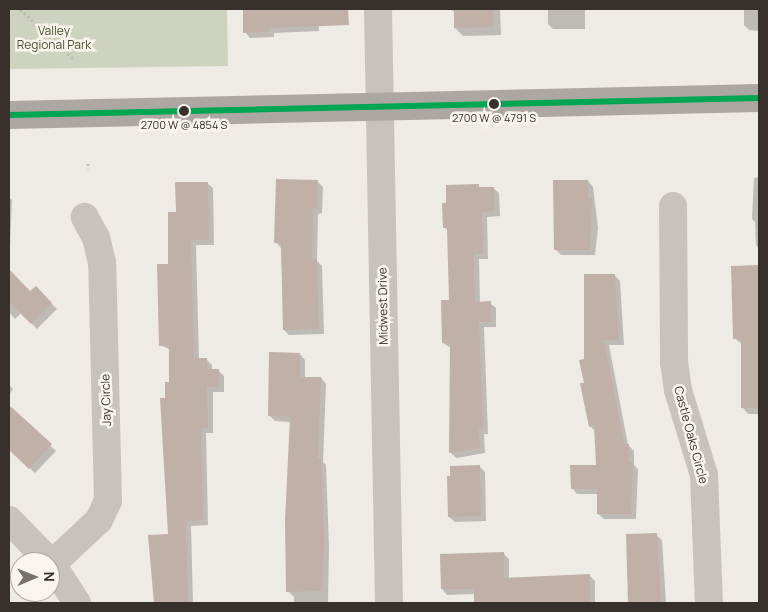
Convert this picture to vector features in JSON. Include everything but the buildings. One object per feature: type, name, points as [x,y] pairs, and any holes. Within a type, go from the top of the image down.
[{"type":"main road","points":[[9,115],[759,98]]},
{"type":"street","name":"Midwest Drive","points":[[378,9],[389,603]]},
{"type":"street","name":"Castle Oaks Circle","points":[[673,206],[674,362],[678,390],[704,475],[709,603]]},
{"type":"street","name":"Jay Circle","points":[[60,557],[99,520],[108,501],[102,263],[96,238],[85,217]]},
{"type":"street","points":[[9,520],[40,552]]},
{"type":"street","points":[[60,576],[77,603]]},
{"type":"path","points":[[20,9],[74,59]]},
{"type":"path","points":[[88,163],[88,169]]},
{"type":"green space","name":"Valley Regional Park","points":[[9,9],[227,9],[228,66],[9,69]]},
{"type":"transit line","points":[[9,115],[759,98]]},
{"type":"place","name":"2700 W @ 4791 S","points":[[494,104]]},
{"type":"place","name":"2700 W @ 4854 S","points":[[184,111]]}]
